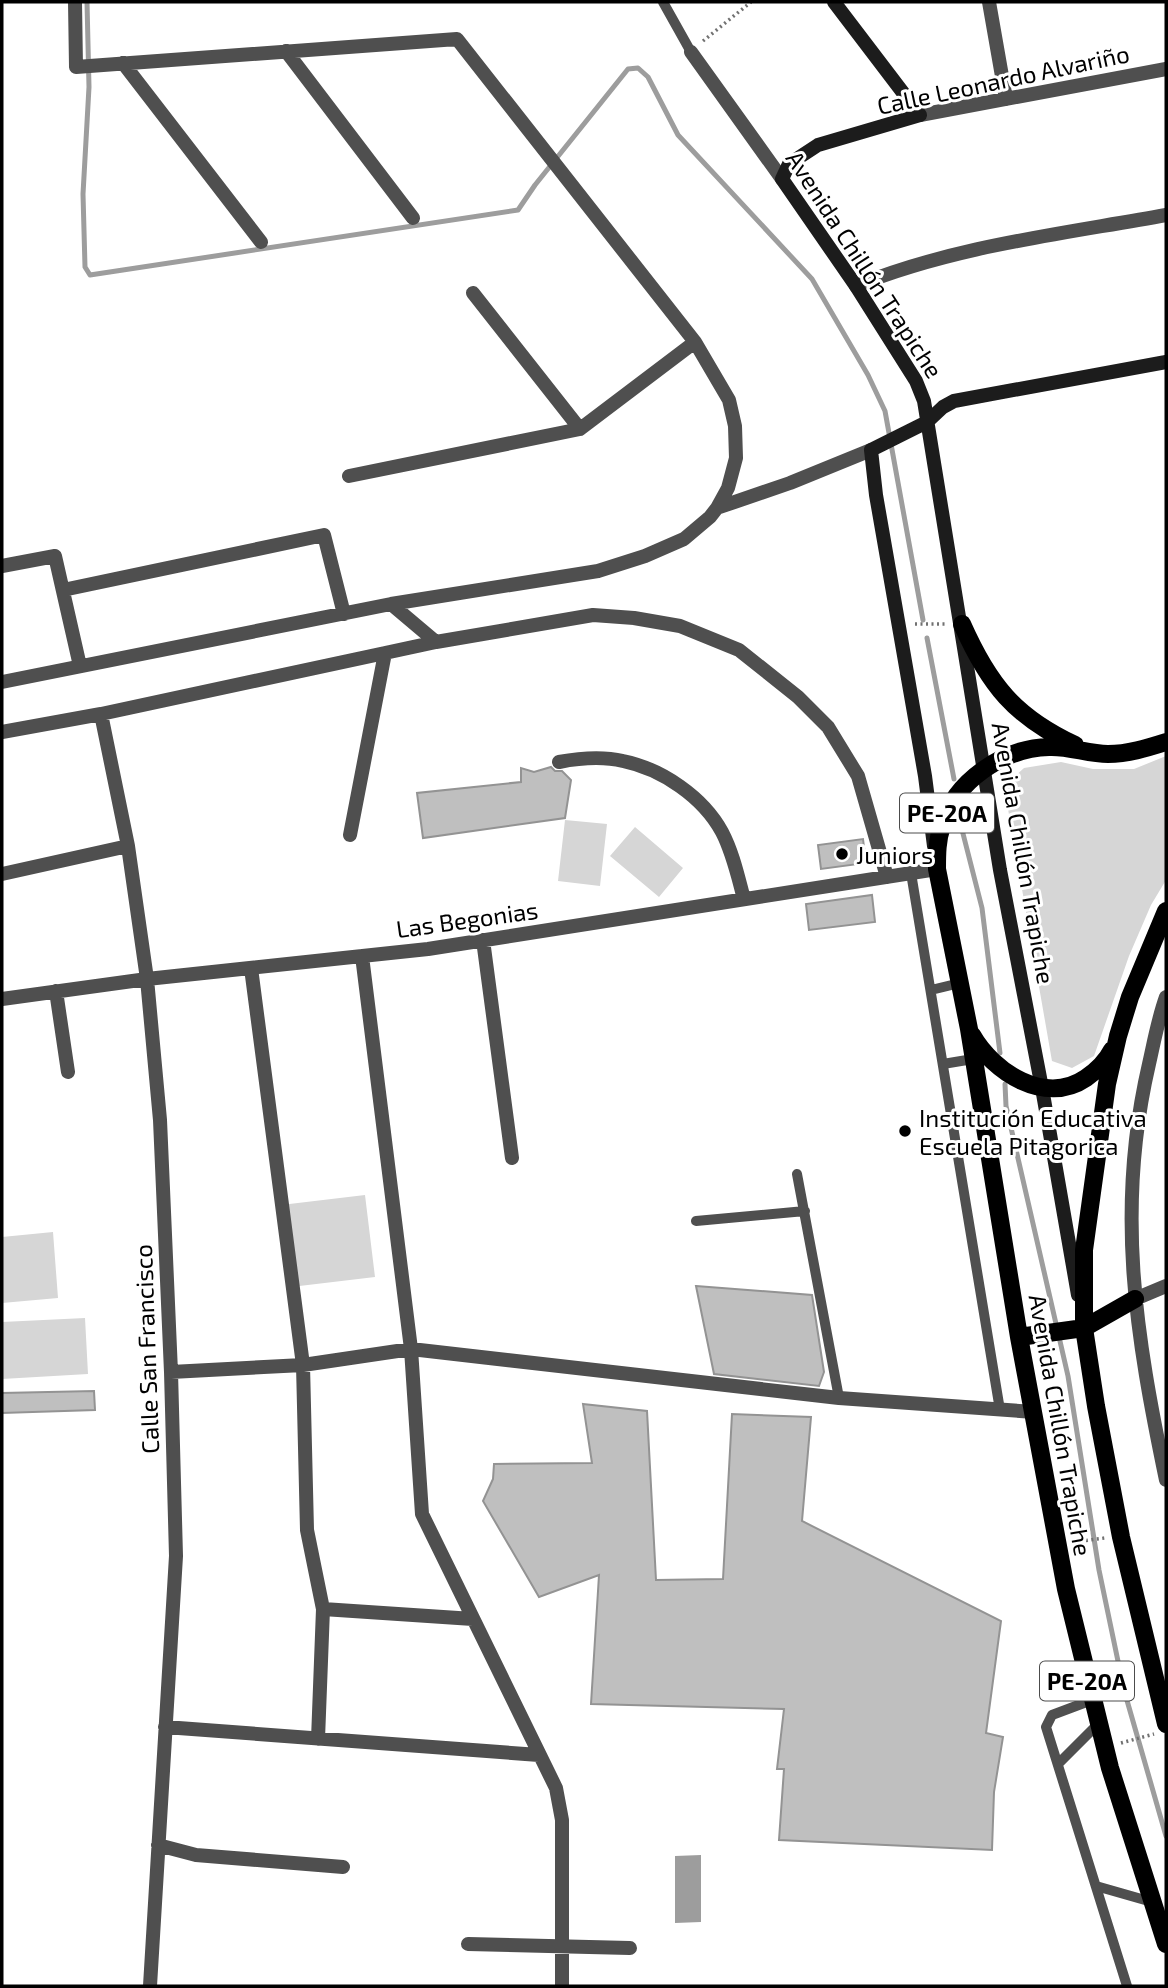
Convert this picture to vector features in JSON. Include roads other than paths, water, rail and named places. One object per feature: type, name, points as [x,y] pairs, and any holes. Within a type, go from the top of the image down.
[{"type":"main road","points":[[962,624],[984,667],[1015,708],[1051,733],[1088,751]]},
{"type":"main road","name":"PE-20A","points":[[937,869],[937,846],[942,824],[952,803],[966,785],[983,771],[1017,752],[1051,747],[1106,754],[1124,753],[1166,742]]},
{"type":"main road","name":"Avenida Chillón Trapiche","points":[[937,869],[960,984],[1057,1544],[1098,1724],[1125,1821],[1166,1944]]},
{"type":"main road","name":"PE-20A","points":[[1084,1328],[1084,1250],[1107,1084],[1118,1037],[1144,960],[1166,911]]},
{"type":"main road","points":[[968,1029],[978,1046],[1006,1073],[1042,1088],[1062,1087],[1089,1076],[1110,1055],[1118,1037]]},
{"type":"main road","points":[[1019,1336],[1084,1328],[1135,1298]]},
{"type":"main road","name":"Avenida Chillón Trapiche","points":[[1084,1328],[1096,1406],[1160,1729]]},
{"type":"street","points":[[2,682],[391,604],[598,571],[645,556],[684,539],[717,508],[728,488],[736,458],[735,426],[729,400],[695,342],[457,39],[76,67],[75,2]]},
{"type":"street","points":[[834,2],[920,115]]},
{"type":"street","points":[[989,2],[1006,99]]},
{"type":"street","points":[[286,51],[413,218]]},
{"type":"street","name":"Avenida Chillón Trapiche","points":[[691,52],[856,286],[916,381],[924,401],[962,624],[983,771],[1084,1328]]},
{"type":"street","points":[[124,63],[261,242]]},
{"type":"street","name":"Calle Leonardo Alvariño","points":[[782,179],[789,164],[818,145],[920,115],[1166,69]]},
{"type":"street","points":[[856,286],[913,265],[983,248],[1166,215]]},
{"type":"street","points":[[473,293],[580,429]]},
{"type":"street","points":[[349,476],[580,429],[695,342]]},
{"type":"street","points":[[717,508],[790,483],[871,450],[927,422],[954,401],[1166,362]]},
{"type":"street","name":"Avenida Chillón Trapiche","points":[[871,450],[876,495],[925,776],[937,869]]},
{"type":"street","points":[[63,590],[324,535],[344,614]]},
{"type":"street","points":[[2,566],[55,556],[80,666]]},
{"type":"street","points":[[391,604],[436,642]]},
{"type":"street","points":[[2,732],[101,714],[436,642],[593,615],[634,618],[680,626],[739,650],[798,697],[828,727],[858,776],[887,877]]},
{"type":"street","points":[[350,835],[385,653]]},
{"type":"street","name":"Calle San Francisco","points":[[101,714],[128,846],[147,979],[160,1120],[171,1372],[176,1556],[150,1986]]},
{"type":"street","points":[[559,762],[582,758],[622,760],[648,768],[682,788],[705,808],[721,831],[732,856],[744,899]]},
{"type":"street","points":[[2,874],[128,846]]},
{"type":"street","name":"Las Begonias","points":[[2,999],[147,979],[483,940],[937,869]]},
{"type":"street","points":[[483,940],[512,1158]]},
{"type":"street","points":[[362,956],[411,1349],[422,1514],[556,1788],[562,1821],[562,1986]]},
{"type":"street","points":[[251,968],[303,1365],[307,1530],[323,1609],[318,1739]]},
{"type":"street","points":[[56,992],[68,1072]]},
{"type":"street","points":[[1165,1000],[1140,1100],[1130,1187],[1135,1298],[1150,1405],[1166,1480]]},
{"type":"street","points":[[1135,1298],[1166,1286]]},
{"type":"street","points":[[171,1372],[303,1365],[411,1349],[838,1398],[1034,1412]]},
{"type":"street","points":[[323,1609],[473,1619]]},
{"type":"street","points":[[165,1727],[539,1755]]},
{"type":"street","points":[[158,1845],[196,1855],[343,1867]]},
{"type":"street","points":[[468,1944],[630,1948]]},
{"type":"lane","points":[[663,2],[691,52]]},
{"type":"lane","points":[[911,873],[1000,1410]]},
{"type":"lane","points":[[930,990],[960,984]]},
{"type":"lane","points":[[943,1064],[973,1059]]},
{"type":"lane","points":[[797,1174],[838,1398]]},
{"type":"lane","points":[[696,1221],[804,1211]]},
{"type":"lane","points":[[1092,1700],[1052,1715],[1046,1727],[1127,1986]]},
{"type":"lane","points":[[1058,1764],[1098,1724]]},
{"type":"lane","points":[[1096,1886],[1152,1902]]},
{"type":"waterway","points":[[87,2],[89,87],[83,194],[85,267],[90,275],[518,210],[628,69],[638,68],[648,77],[678,135],[812,279],[868,375],[885,411],[923,620]]},
{"type":"waterway","points":[[927,638],[954,779]]},
{"type":"waterway","points":[[958,814],[982,908],[1000,1053]]},
{"type":"waterway","points":[[1005,1084],[1006,1106],[1068,1376],[1099,1570],[1124,1690],[1166,1836]]},
{"type":"place","name":"Juniors","points":[[842,854]]},
{"type":"place","name":"Institución Educativa Escuela Pitagorica","points":[[905,1131]]}]
